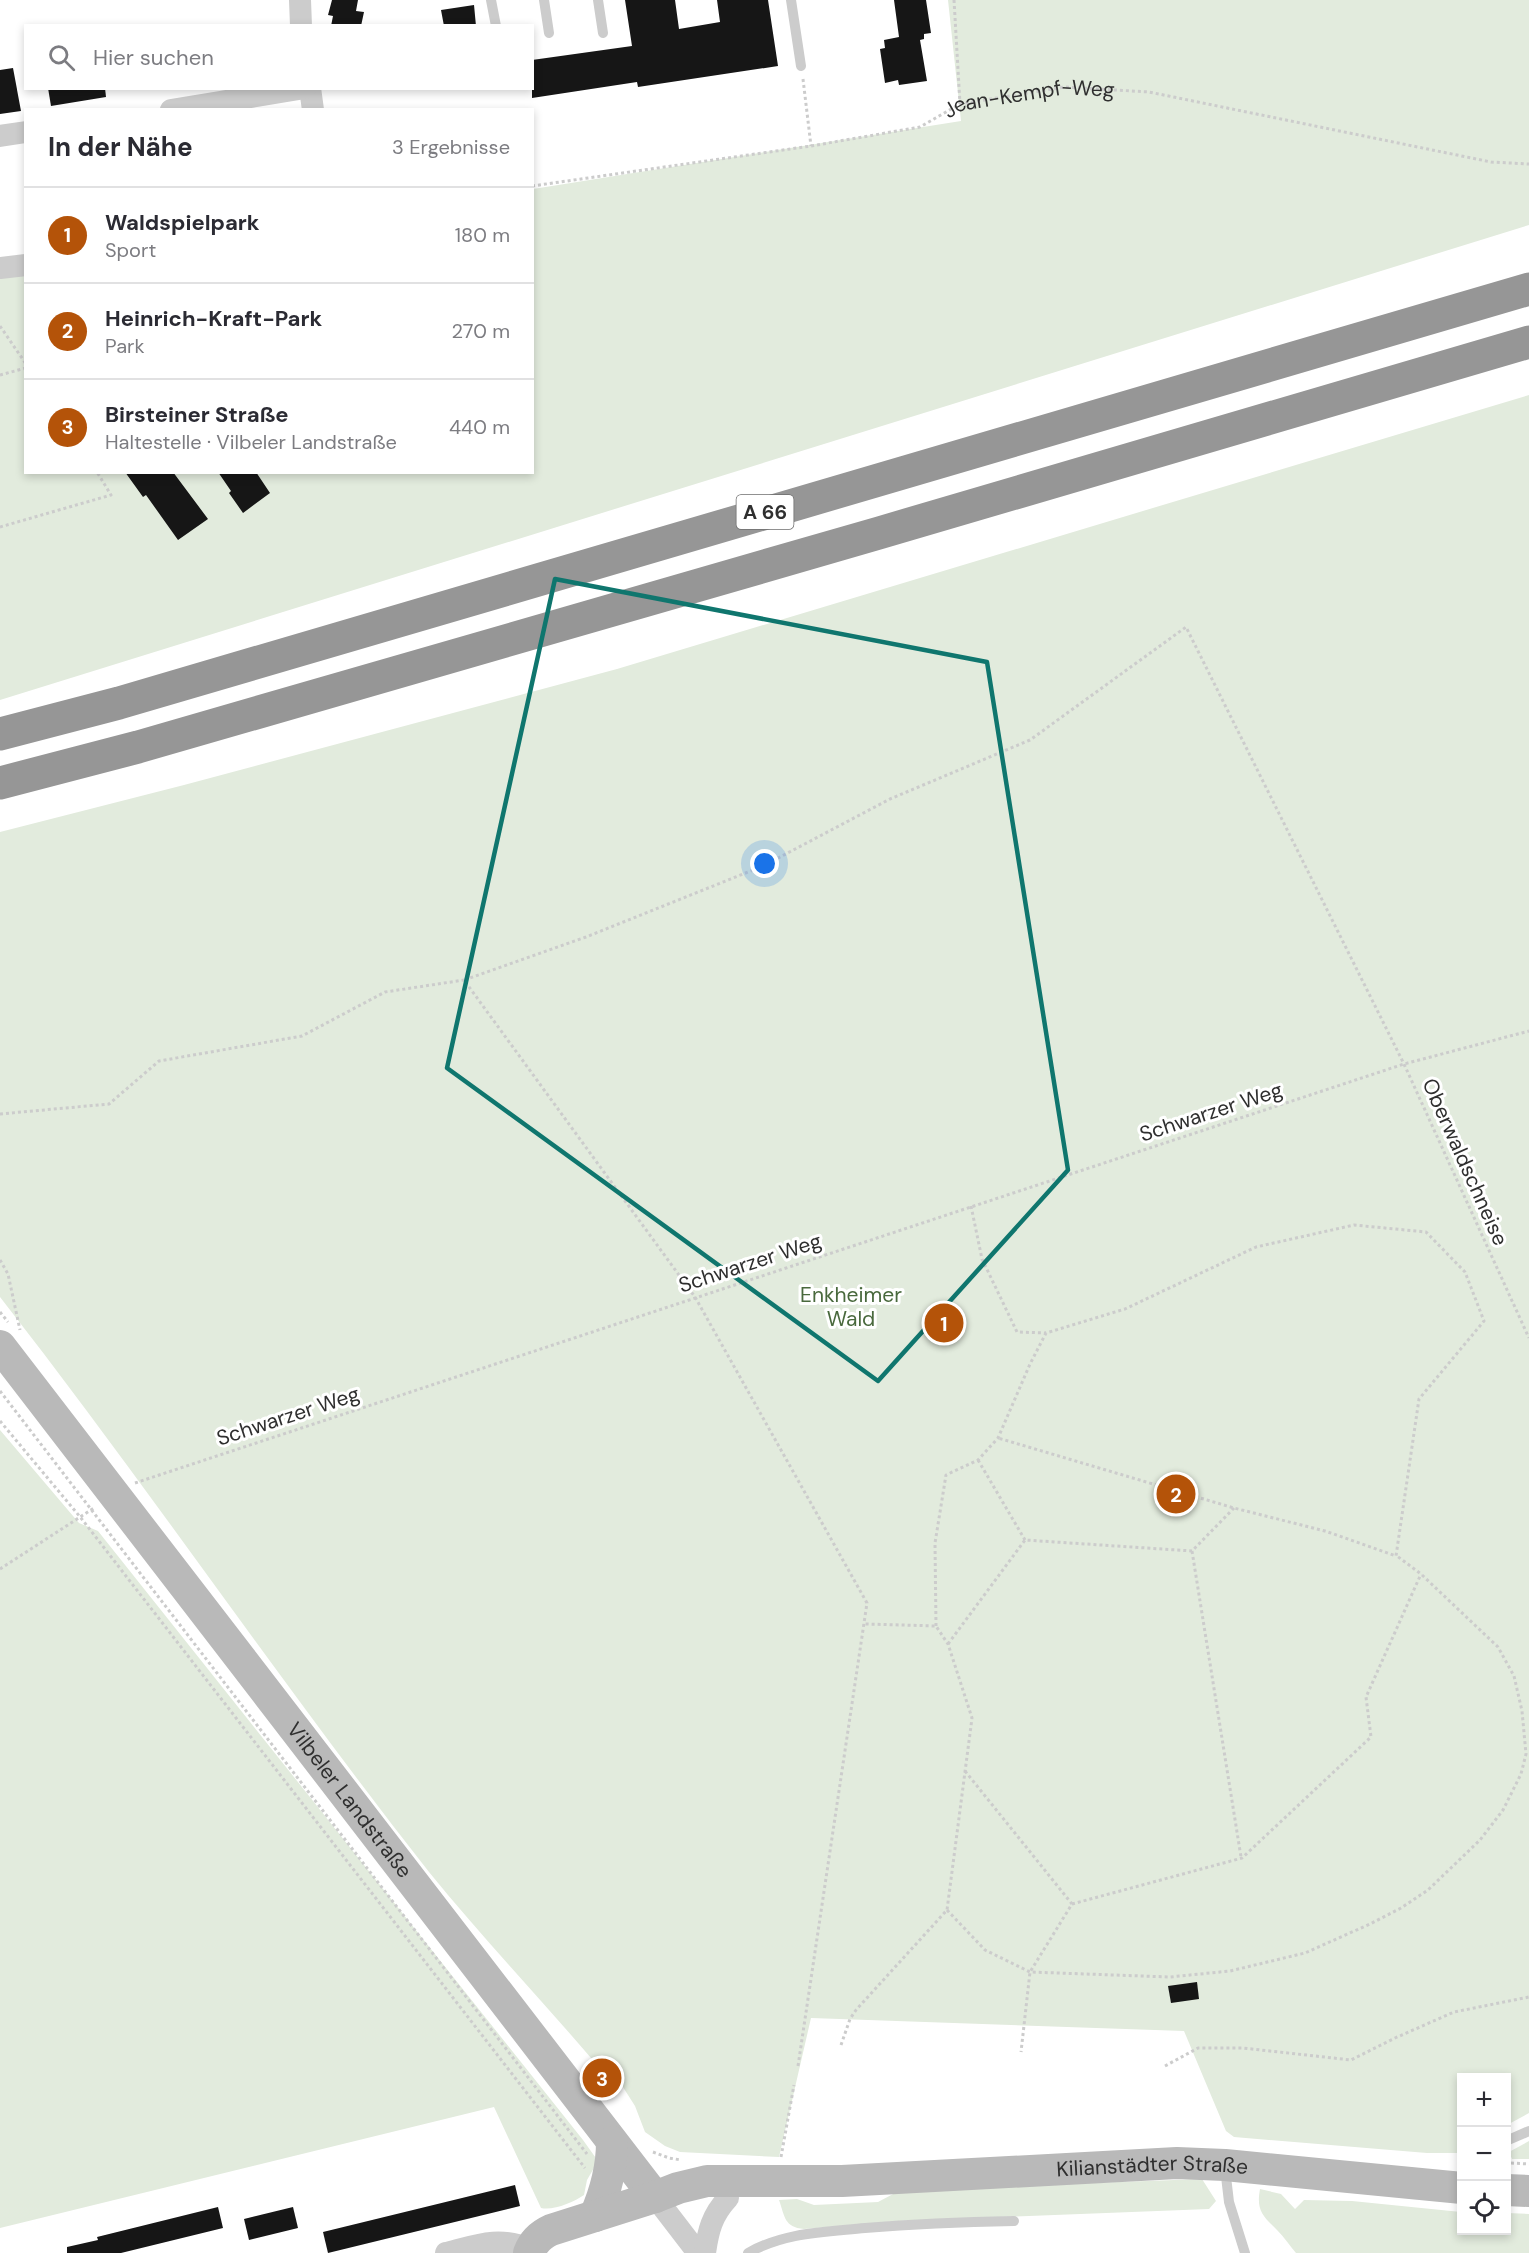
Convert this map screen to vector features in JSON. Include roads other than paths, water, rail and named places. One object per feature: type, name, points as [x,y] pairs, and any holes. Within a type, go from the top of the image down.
[{"type":"highway","name":"A 66","points":[[0,734],[119,703],[1529,289]]},
{"type":"highway","name":"A 66","points":[[0,783],[160,741],[1529,342]]},
{"type":"main road","name":"Vilbeler Landstraße","points":[[11,1343],[103,1502],[655,2197]]},
{"type":"main road","points":[[596,2216],[609,2182],[612,2142]]},
{"type":"main road","points":[[612,2142],[658,2170],[718,2190]]},
{"type":"main road","name":"Kilianstädter Straße","points":[[718,2190],[1140,2164],[1225,2165],[1457,2188]]},
{"type":"main road","points":[[530,2251],[542,2235],[688,2184],[718,2190]]},
{"type":"main road","points":[[1511,2190],[1529,2191]]},
{"type":"street","points":[[300,0],[302,24]]},
{"type":"street","points":[[183,108],[295,90]]},
{"type":"street","points":[[308,90],[312,108]]},
{"type":"street","points":[[0,136],[24,132]]},
{"type":"street","points":[[0,268],[24,265]]},
{"type":"street","points":[[705,2253],[709,2227],[716,2212],[718,2190]]},
{"type":"street","name":"Vilbeler Landstraße","points":[[655,2197],[698,2253]]},
{"type":"street","points":[[446,2253],[483,2243],[501,2242],[514,2243],[530,2251]]},
{"type":"lane","points":[[491,0],[496,24]]},
{"type":"lane","points":[[544,0],[549,33]]},
{"type":"lane","points":[[598,0],[603,33]]},
{"type":"lane","points":[[791,0],[801,66]]},
{"type":"lane","points":[[1511,2139],[1529,2131]]},
{"type":"lane","points":[[1225,2165],[1229,2202],[1245,2253]]},
{"type":"lane","points":[[748,2253],[777,2240],[812,2233],[924,2224],[1014,2221]]},
{"type":"place","name":"Waldspielpark","points":[[944,1323]]},
{"type":"place","name":"Heinrich-Kraft-Park","points":[[1176,1494]]},
{"type":"place","name":"Birsteiner Straße","points":[[602,2078]]},
{"type":"park label","name":"Enkheimer Wald","points":[[851,1307]]}]
